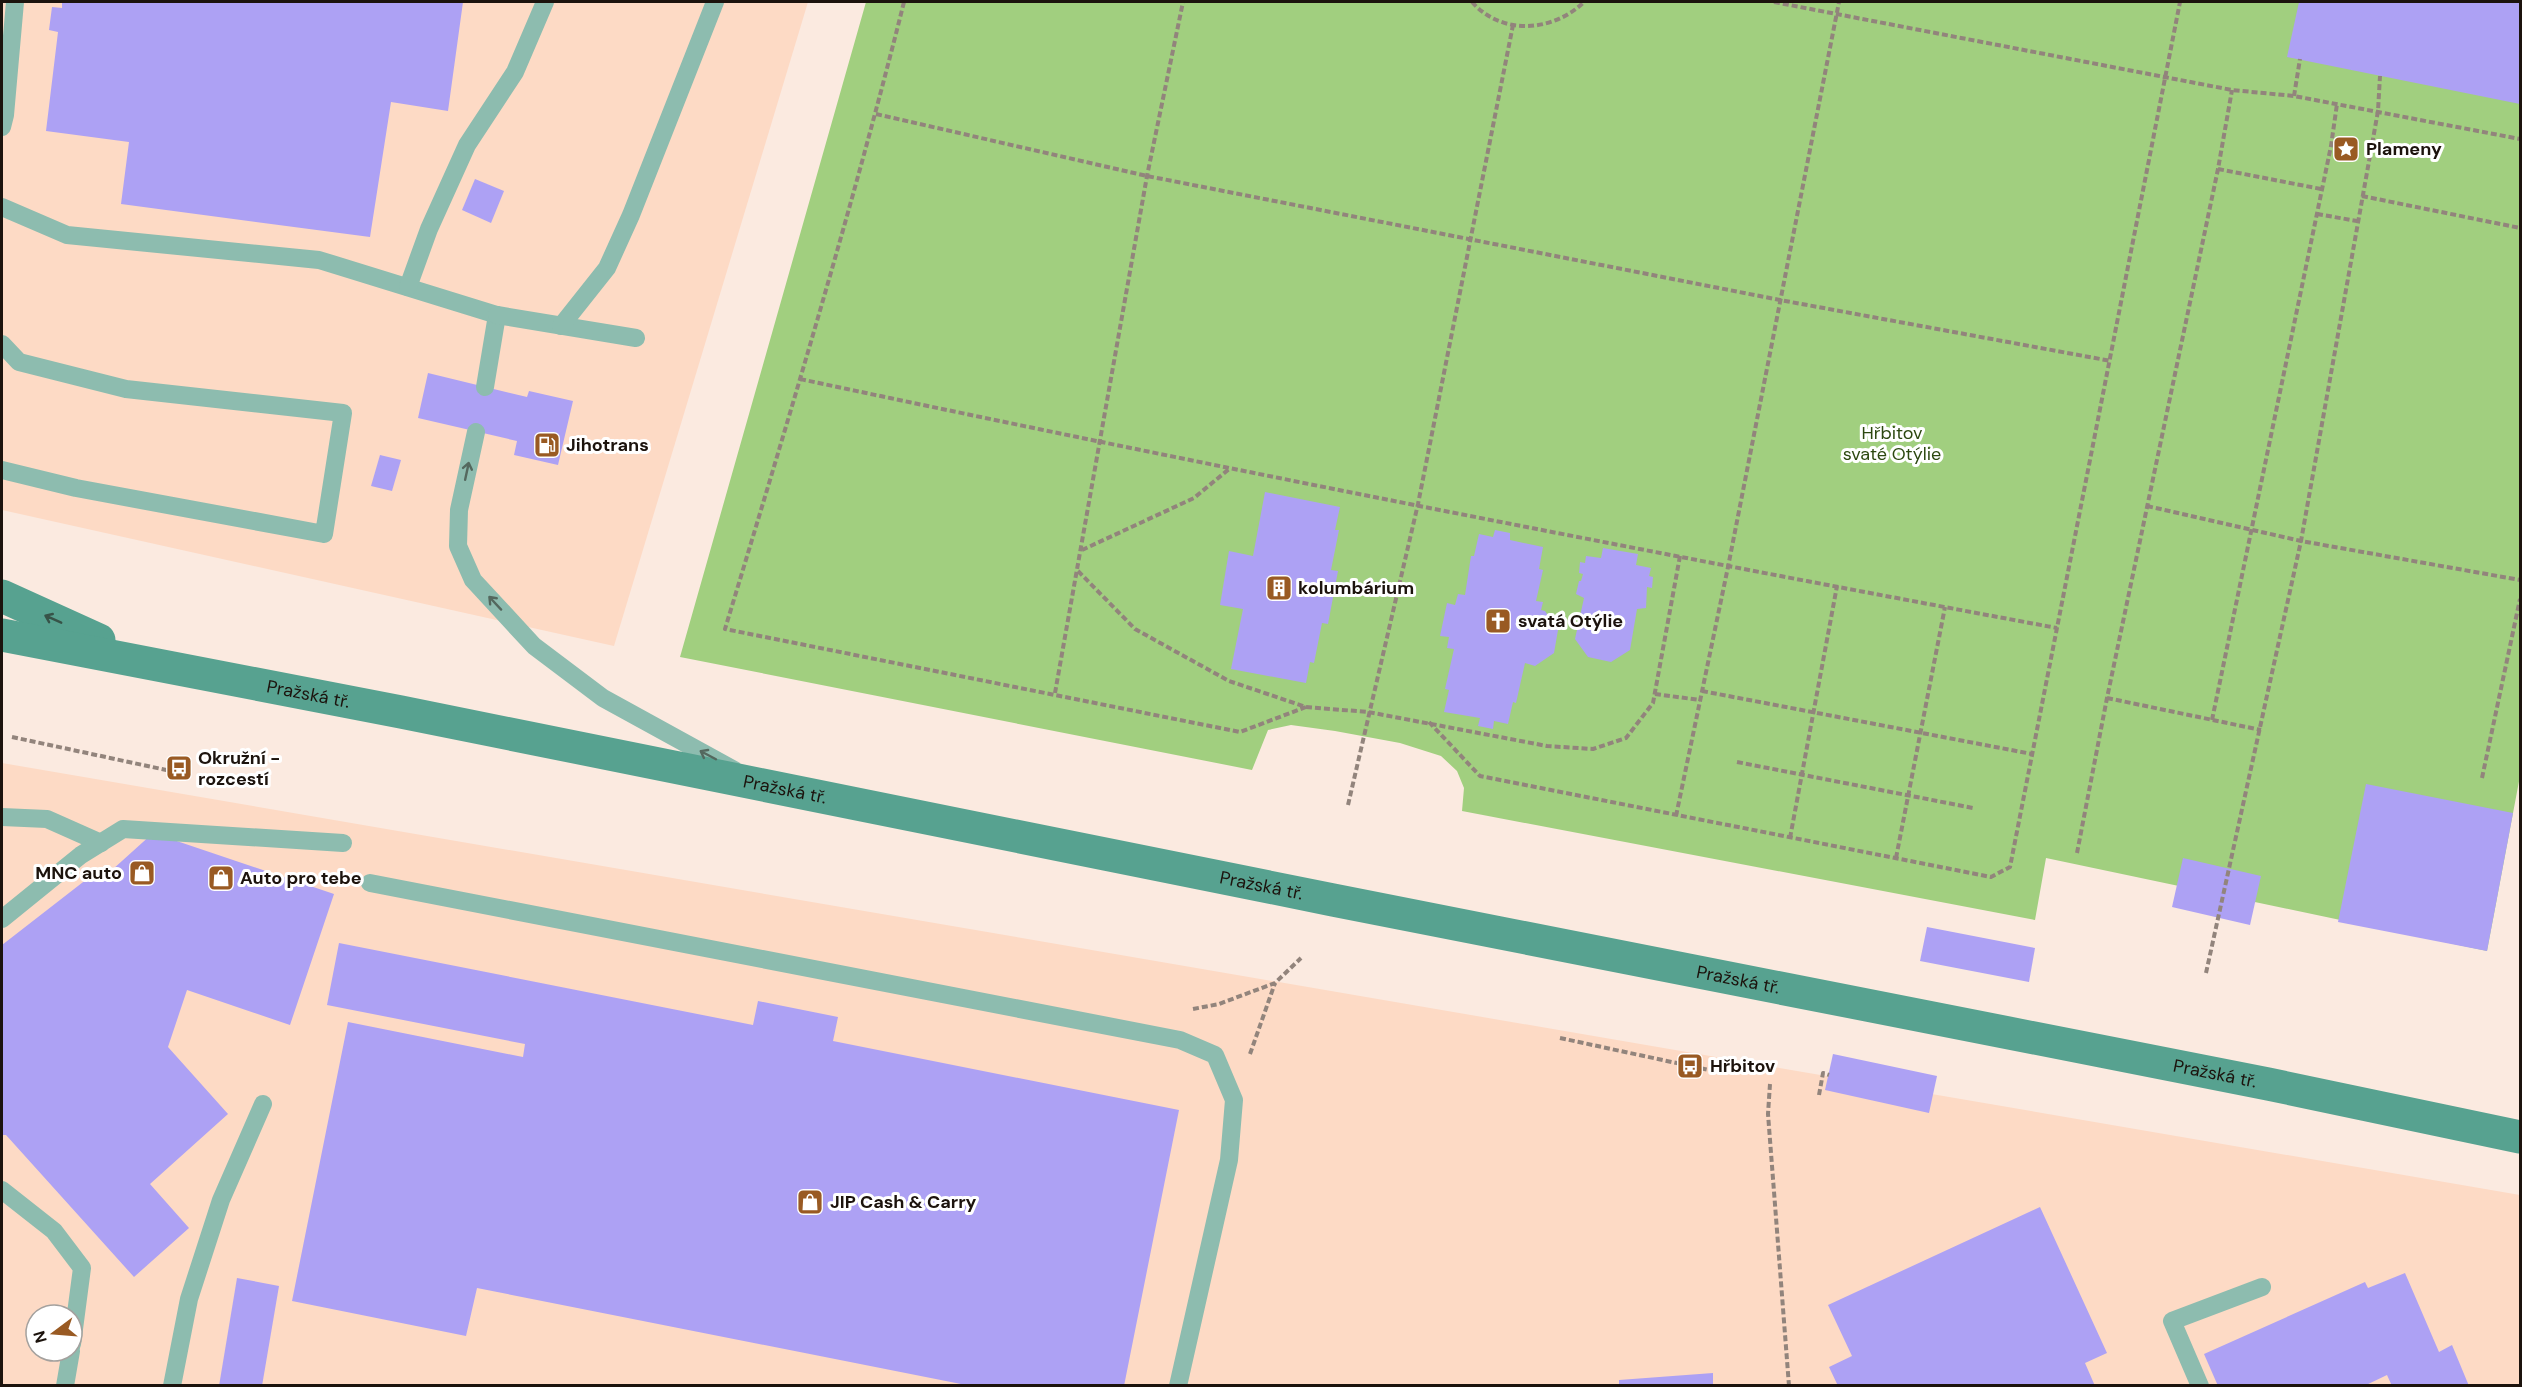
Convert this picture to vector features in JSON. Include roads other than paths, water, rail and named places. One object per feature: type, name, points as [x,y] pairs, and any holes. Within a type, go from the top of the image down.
[{"type":"main road","points":[[2,596],[144,661]]},
{"type":"main road","name":"Pražská tř.","points":[[2,635],[760,783],[1366,906],[2268,1084],[2520,1137]]},
{"type":"lane","points":[[2,127],[15,2]]},
{"type":"lane","points":[[408,287],[429,229],[467,145],[515,72],[545,2]]},
{"type":"lane","points":[[561,326],[607,268],[631,215],[715,2]]},
{"type":"lane","points":[[2,207],[67,235],[319,260],[497,315],[636,338]]},
{"type":"lane","points":[[485,387],[497,315]]},
{"type":"lane","points":[[2,344],[19,362],[126,389],[343,413],[324,534],[76,488],[2,470]]},
{"type":"lane","points":[[476,432],[459,510],[458,546],[473,580],[534,646],[603,698],[760,783]]},
{"type":"lane","points":[[2,817],[46,819],[101,843]]},
{"type":"lane","points":[[2,919],[81,855],[123,829],[343,843]]},
{"type":"lane","points":[[370,883],[1180,1040],[1215,1055],[1234,1100],[1229,1160],[1178,1386]]},
{"type":"lane","points":[[172,1386],[189,1299],[221,1200],[263,1104]]},
{"type":"lane","points":[[2,1190],[54,1231],[82,1268],[77,1303]]},
{"type":"lane","points":[[2200,1386],[2172,1321],[2262,1287]]},
{"type":"lane","points":[[65,1386],[69,1363]]},
{"type":"place","name":"Plameny","points":[[2346,149]]},
{"type":"place","name":"Jihotrans","points":[[547,445]]},
{"type":"place","name":"kolumbárium","points":[[1279,588]]},
{"type":"place","name":"svatá Otýlie","points":[[1498,621]]},
{"type":"place","name":"Okružní - rozcestí","points":[[179,768]]},
{"type":"place","name":"MNC auto","points":[[142,873]]},
{"type":"place","name":"Auto pro tebe","points":[[221,878]]},
{"type":"place","name":"Hřbitov","points":[[1690,1066]]},
{"type":"place","name":"JIP Cash & Carry","points":[[810,1202]]},
{"type":"park label","name":"Hřbitov svaté Otýlie","points":[[1892,443]]}]
